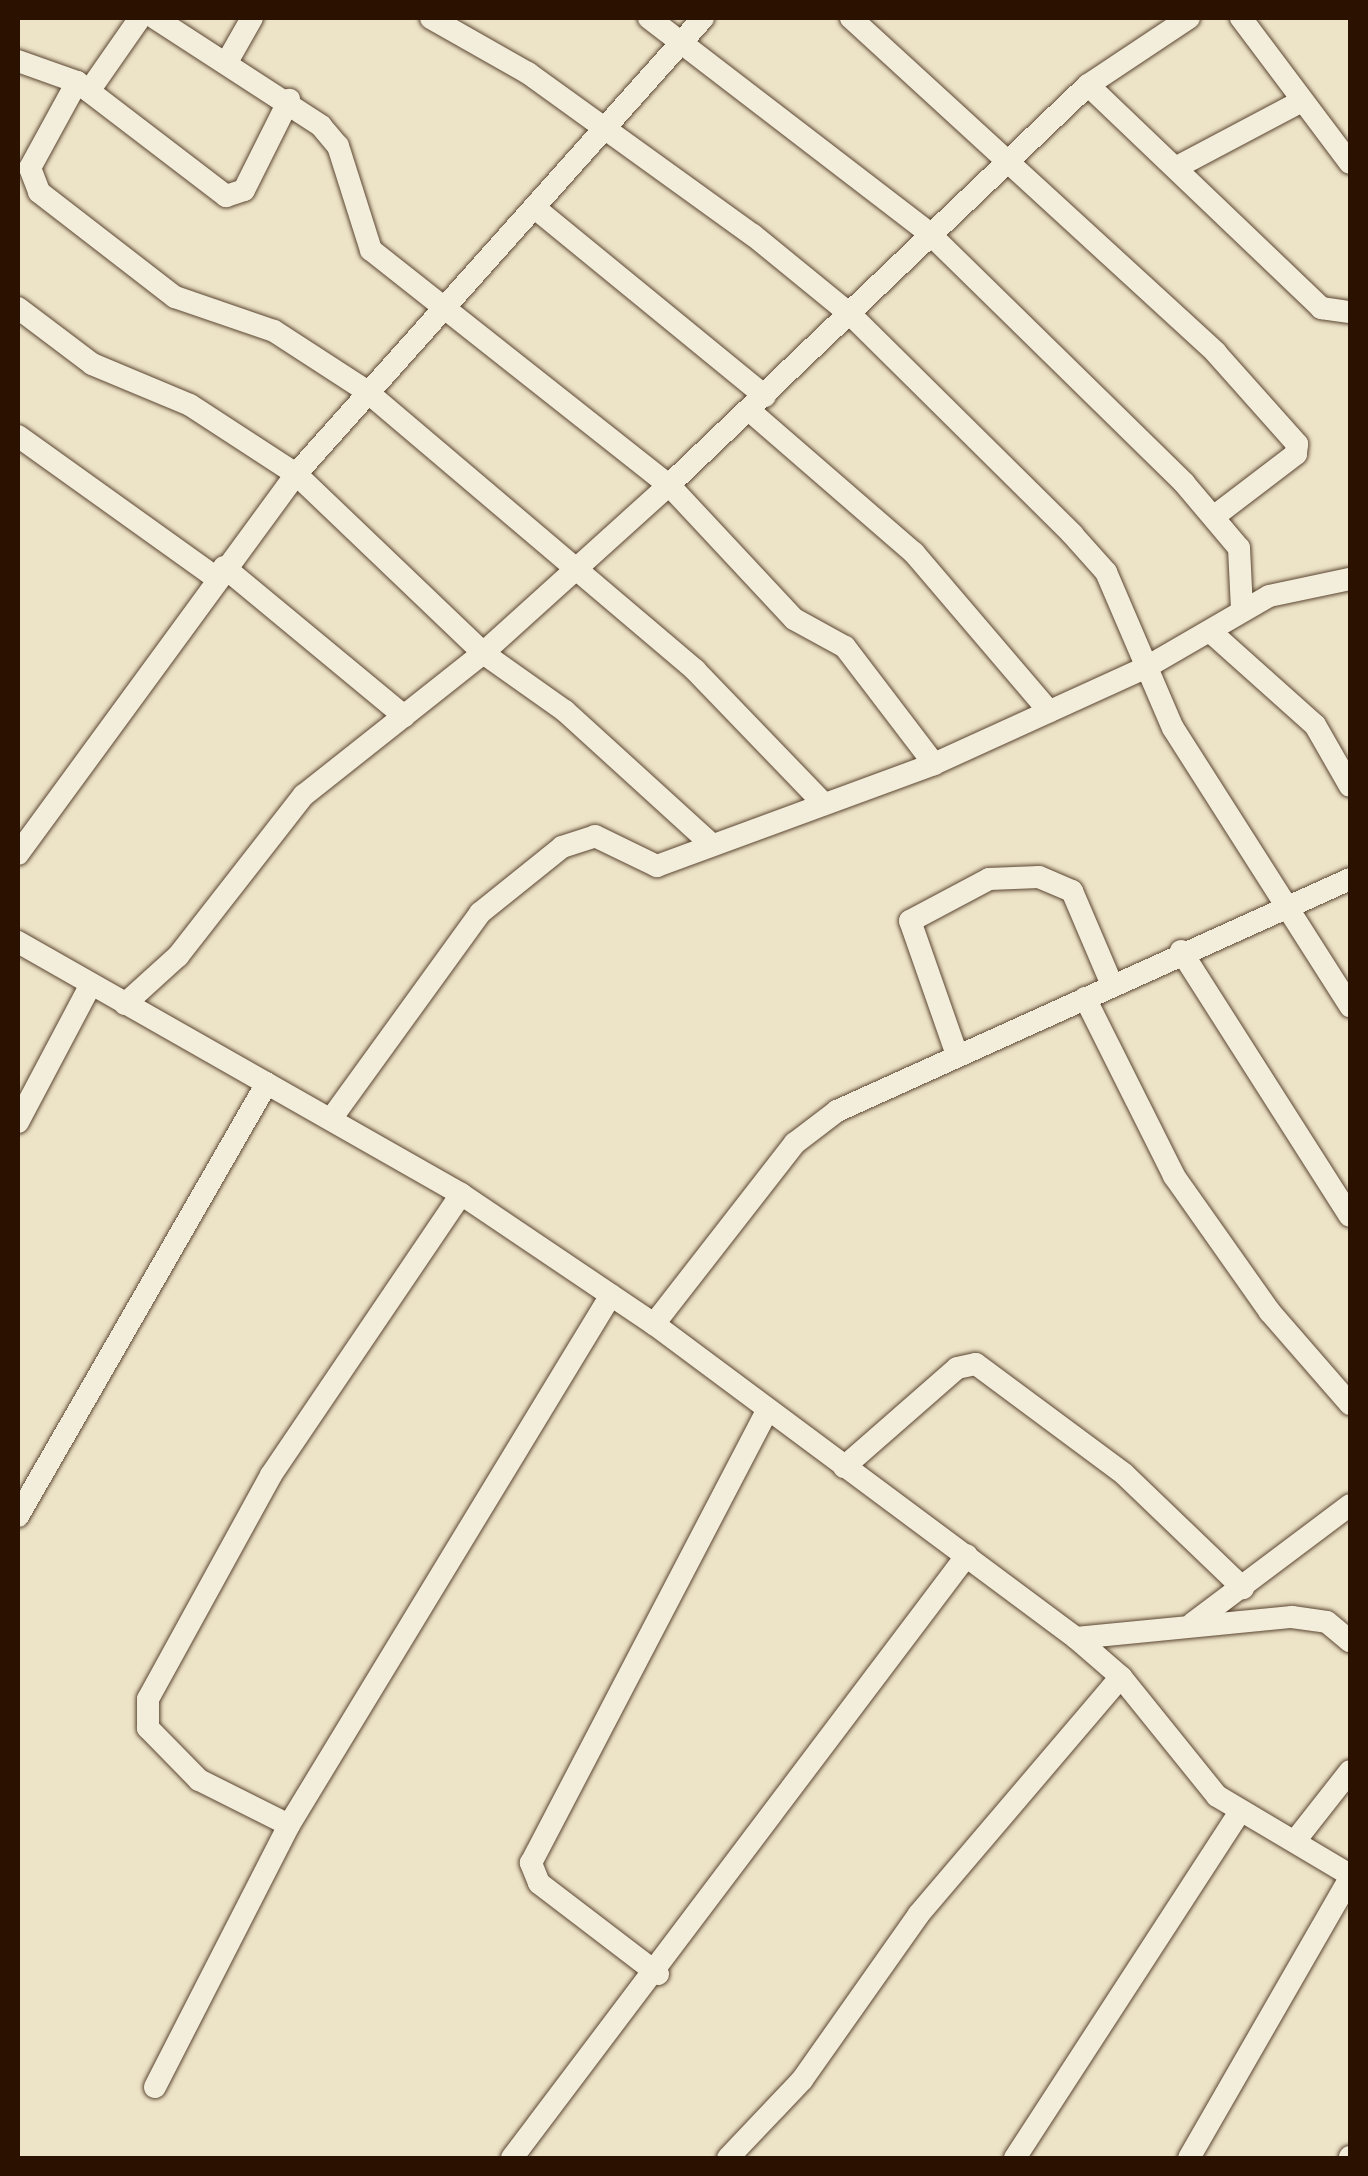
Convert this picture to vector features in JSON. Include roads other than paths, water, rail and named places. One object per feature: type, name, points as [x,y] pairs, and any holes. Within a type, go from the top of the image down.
[{"type":"street","points":[[140,18],[83,86],[30,168],[39,192],[175,297],[274,331],[365,390],[757,727],[824,803]]},
{"type":"street","points":[[155,18],[289,100],[338,146],[371,250],[445,304],[669,485],[794,619],[845,647],[934,764]]},
{"type":"street","points":[[227,62],[252,18]]},
{"type":"street","points":[[431,18],[528,72],[850,314],[1106,572],[1145,668],[1350,1006]]},
{"type":"street","points":[[649,18],[930,234],[1216,515],[1239,548],[1242,610]]},
{"type":"street","points":[[18,854],[220,572],[296,474],[365,390],[605,132],[703,18]]},
{"type":"street","points":[[851,18],[1012,161],[1216,353],[1297,444],[1296,454],[1216,515]]},
{"type":"street","points":[[125,1004],[178,956],[273,824],[483,653],[669,485],[1088,85],[1189,18]]},
{"type":"street","points":[[1241,18],[1350,162]]},
{"type":"street","points":[[18,61],[83,86],[226,196],[244,190],[289,100]]},
{"type":"street","points":[[1088,85],[1179,166],[1322,308],[1350,312]]},
{"type":"street","points":[[1179,166],[1302,101]]},
{"type":"street","points":[[534,208],[758,403],[914,552],[1049,711]]},
{"type":"street","points":[[18,308],[92,364],[190,405],[296,474],[483,653],[565,711],[710,843]]},
{"type":"street","points":[[18,436],[220,572],[404,716]]},
{"type":"street","points":[[331,1119],[480,912],[541,860],[584,837],[657,866],[710,843],[934,764],[1145,668],[1212,633],[1242,610],[1350,580]]},
{"type":"street","points":[[1212,633],[1315,725],[1350,786]]},
{"type":"street","points":[[956,1052],[910,920],[989,879],[1040,877],[1072,891],[1112,985]]},
{"type":"street","points":[[654,1324],[813,1126],[956,1052],[1086,998],[1181,951],[1350,878]]},
{"type":"street","points":[[18,942],[461,1194],[654,1324],[766,1413],[1076,1638],[1120,1676],[1199,1779],[1240,1812],[1350,1876],[1189,2158]]},
{"type":"street","points":[[1181,951],[1350,1216]]},
{"type":"street","points":[[18,1122],[90,984]]},
{"type":"street","points":[[1086,998],[1174,1176],[1270,1312],[1350,1404]]},
{"type":"street","points":[[18,1516],[268,1083]]},
{"type":"street","points":[[289,1825],[199,1780],[148,1728],[148,1698],[271,1476],[461,1194]]},
{"type":"street","points":[[155,2087],[289,1825],[611,1295]]},
{"type":"street","points":[[844,1467],[957,1368],[976,1364],[1124,1474],[1243,1588]]},
{"type":"street","points":[[658,1974],[539,1883],[530,1862],[766,1413]]},
{"type":"street","points":[[1190,1625],[1350,1505]]},
{"type":"street","points":[[512,2158],[658,1974],[966,1555]]},
{"type":"street","points":[[1076,1638],[1313,1617],[1350,1641]]},
{"type":"street","points":[[728,2158],[802,2080],[919,1914],[1120,1676]]},
{"type":"street","points":[[1295,1841],[1350,1772]]},
{"type":"street","points":[[1015,2158],[1240,1812]]}]
